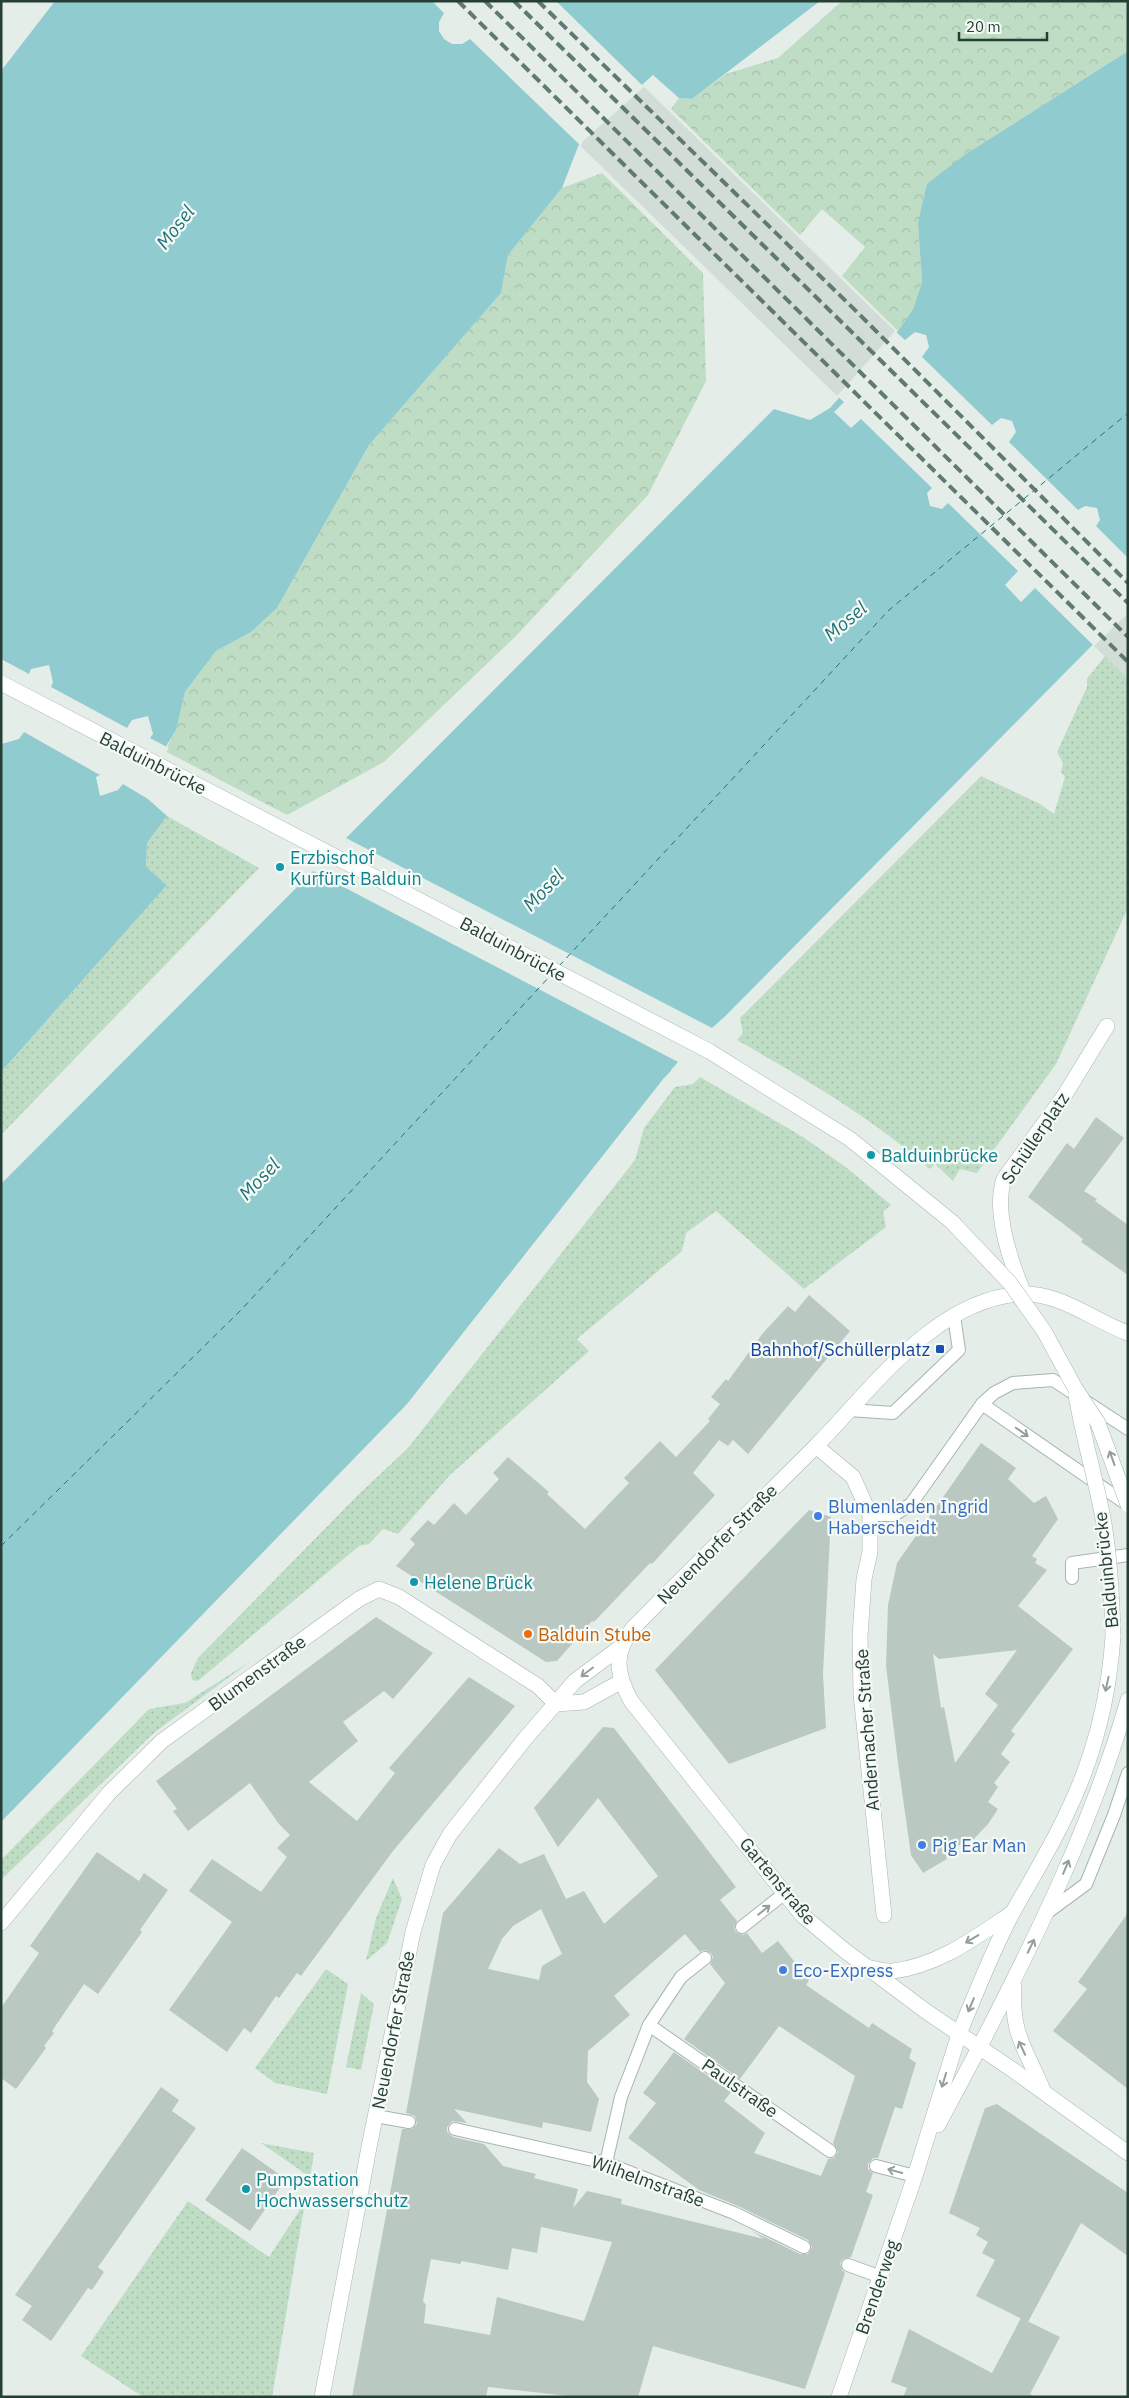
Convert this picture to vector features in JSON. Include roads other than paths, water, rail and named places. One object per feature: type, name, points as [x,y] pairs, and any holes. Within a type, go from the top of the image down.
[{"type":"street","name":"Balduinbrücke","points":[[1,683],[709,1051],[810,1113],[892,1172],[970,1239],[992,1262],[1029,1309],[1044,1331],[1075,1388],[1098,1423],[1128,1505]]},
{"type":"street","name":"Schüllerplatz","points":[[1024,1294],[1012,1265],[1000,1202],[1000,1190],[1004,1179],[1064,1096],[1108,1026]]},
{"type":"street","points":[[816,1446],[849,1410],[922,1339],[954,1316],[981,1302],[1024,1294],[1053,1299],[1128,1333]]},
{"type":"street","name":"Balduinbrücke","points":[[959,2034],[987,1966],[1013,1913],[1063,1822],[1081,1783],[1095,1742],[1111,1667],[1113,1636],[1111,1586],[1103,1519],[1085,1445],[1075,1388]]},
{"type":"street","name":"Andernacher Straße","points":[[816,1446],[853,1477],[870,1515],[870,1552],[864,1579],[860,1636],[861,1694],[884,1915]]},
{"type":"street","name":"Neuendorfer Straße","points":[[620,1677],[622,1646],[624,1640],[634,1627],[700,1559],[816,1446]]},
{"type":"street","name":"Blumenstraße","points":[[1,1923],[109,1793],[162,1741],[359,1599],[378,1590],[400,1597],[538,1686],[556,1704]]},
{"type":"street","name":"Neuendorfer Straße","points":[[322,2397],[413,1932],[433,1865],[450,1834],[524,1740],[575,1681],[622,1646]]},
{"type":"street","points":[[556,1704],[584,1702],[620,1677]]},
{"type":"street","name":"Gartenstraße","points":[[620,1677],[631,1701],[802,1915],[828,1938],[979,2048]]},
{"type":"street","points":[[1044,2091],[1018,2039],[1013,2004],[1014,1980],[1048,1912],[1095,1794],[1128,1700]]},
{"type":"street","points":[[869,1968],[892,1972],[926,1964],[961,1946],[1013,1913]]},
{"type":"street","name":"Brenderweg","points":[[915,2176],[942,2116],[1014,1980]]},
{"type":"street","name":"Brenderweg","points":[[839,2397],[915,2176],[959,2034]]},
{"type":"street","points":[[979,2048],[1044,2091],[1128,2152]]},
{"type":"lane","points":[[849,1410],[894,1413],[959,1350],[954,1316]]},
{"type":"lane","points":[[870,1515],[894,1515],[911,1504],[982,1404],[994,1394],[1012,1384],[1053,1380],[1128,1429]]},
{"type":"lane","points":[[982,1404],[1128,1505]]},
{"type":"lane","points":[[1072,1578],[1072,1563],[1128,1555]]},
{"type":"lane","points":[[1048,1912],[1086,1884],[1114,1815],[1128,1772]]},
{"type":"lane","points":[[742,1927],[785,1893]]},
{"type":"lane","points":[[606,2163],[621,2097],[649,2025],[681,1977],[705,1958]]},
{"type":"lane","name":"Paulstraße","points":[[649,2025],[830,2151]]},
{"type":"lane","points":[[376,2116],[409,2122]]},
{"type":"lane","name":"Wilhelmstraße","points":[[455,2129],[606,2163],[734,2213],[804,2247]]},
{"type":"lane","points":[[876,2166],[915,2176]]},
{"type":"lane","points":[[848,2265],[881,2276]]},
{"type":"water","name":"Mosel","points":[[55,1],[820,1],[692,99],[679,98],[653,75],[581,139],[562,188],[508,255],[501,293],[369,445],[277,608],[251,632],[216,651],[185,692],[176,730],[139,791],[167,816],[147,843],[146,867],[167,885],[1,1072],[1,71]]},
{"type":"water","name":"Mosel","points":[[1128,51],[1128,609],[664,1078],[407,1404],[1,1822],[1,1184],[774,409],[810,420],[830,408],[898,331],[913,309],[922,282],[918,223],[927,184],[966,154]]},
{"type":"railway","points":[[458,1],[1128,662]]},
{"type":"railway","points":[[485,1],[1128,637]]},
{"type":"railway","points":[[514,1],[1128,603]]},
{"type":"railway","points":[[538,1],[857,312],[1128,583]]},
{"type":"place","name":"Erzbischof Kurfürst Balduin","points":[[280,867]]},
{"type":"place","name":"Balduinbrücke","points":[[871,1155]]},
{"type":"place","name":"Bahnhof/Schüllerplatz","points":[[940,1349]]},
{"type":"place","name":"Blumenladen Ingrid Haberscheidt","points":[[818,1516]]},
{"type":"place","name":"Helene Brück","points":[[414,1582]]},
{"type":"place","name":"Balduin Stube","points":[[528,1634]]},
{"type":"place","name":"Pig Ear Man","points":[[922,1845]]},
{"type":"place","name":"Eco-Express","points":[[783,1970]]},
{"type":"place","name":"Pumpstation Hochwasserschutz","points":[[246,2189]]}]
